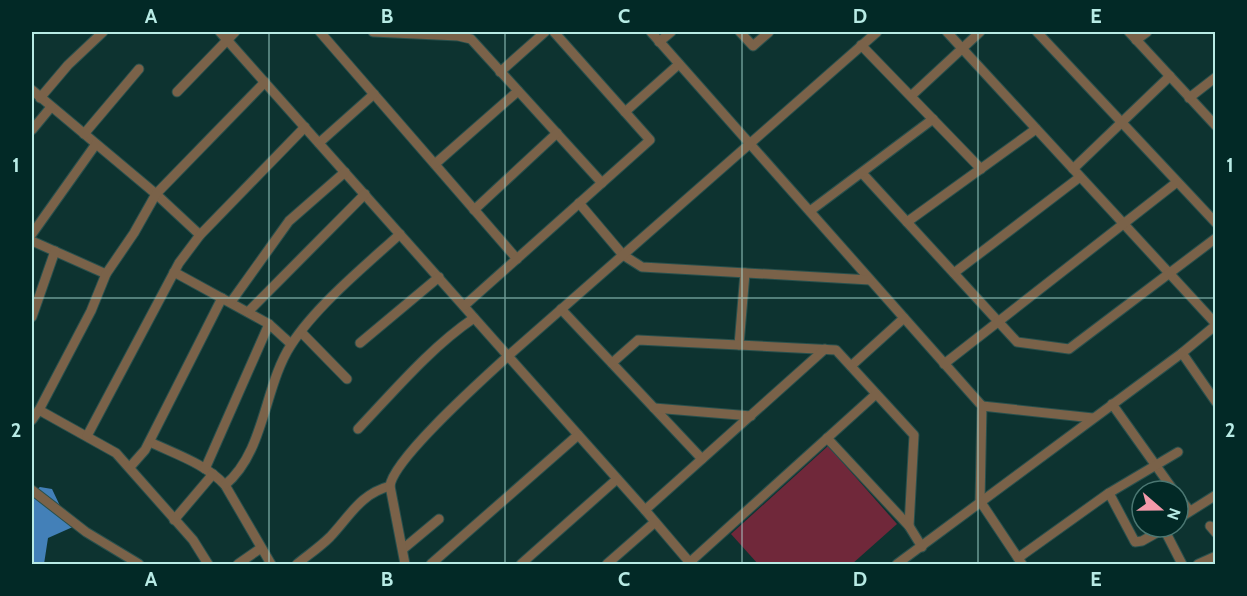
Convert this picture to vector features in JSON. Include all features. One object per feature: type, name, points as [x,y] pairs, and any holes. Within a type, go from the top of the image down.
[{"type":"street","points":[[86,32],[94,40]]},
{"type":"street","points":[[40,98],[68,65],[103,32]]},
{"type":"street","points":[[220,32],[656,522],[690,564],[876,394]]},
{"type":"street","points":[[177,92],[235,32]]},
{"type":"street","points":[[320,32],[517,259]]},
{"type":"street","points":[[373,32],[471,39],[602,183]]},
{"type":"street","points":[[500,72],[545,32]]},
{"type":"street","points":[[464,306],[650,140],[554,32]]},
{"type":"street","points":[[651,32],[982,406],[1094,418]]},
{"type":"street","points":[[659,42],[671,32]]},
{"type":"street","points":[[740,32],[753,46],[769,32]]},
{"type":"street","points":[[405,564],[404,549],[390,486],[392,474],[433,428],[508,356],[877,32]]},
{"type":"street","points":[[897,564],[1215,327],[1169,273],[947,32]]},
{"type":"street","points":[[911,96],[980,32]]},
{"type":"street","points":[[1037,32],[1215,224]]},
{"type":"street","points":[[1129,32],[1215,126]]},
{"type":"street","points":[[1136,40],[1147,32]]},
{"type":"street","points":[[861,45],[981,169]]},
{"type":"street","points":[[625,112],[679,64]]},
{"type":"street","points":[[84,134],[139,69]]},
{"type":"street","points":[[954,273],[1076,173],[1170,76]]},
{"type":"street","points":[[1189,98],[1215,77]]},
{"type":"street","points":[[32,420],[91,311],[106,274],[134,233],[156,194],[265,82]]},
{"type":"street","points":[[32,90],[156,194],[200,235]]},
{"type":"street","points":[[435,165],[518,91]]},
{"type":"street","points":[[319,143],[374,94]]},
{"type":"street","points":[[32,130],[51,107]]},
{"type":"street","points":[[810,212],[933,119]]},
{"type":"street","points":[[87,436],[174,272],[200,235],[305,127]]},
{"type":"street","points":[[907,222],[1036,129]]},
{"type":"street","points":[[474,210],[557,134]]},
{"type":"street","points":[[32,234],[96,144]]},
{"type":"street","points":[[130,467],[142,456],[227,300],[290,221],[345,172]]},
{"type":"street","points":[[862,173],[1017,342],[1069,349],[1215,238]]},
{"type":"street","points":[[944,364],[1177,182]]},
{"type":"street","points":[[248,312],[365,194]]},
{"type":"street","points":[[579,203],[623,255],[642,267],[870,280]]},
{"type":"street","points":[[225,485],[232,480],[257,435],[291,344],[339,291],[400,234]]},
{"type":"street","points":[[32,241],[106,274]]},
{"type":"street","points":[[32,316],[55,251]]},
{"type":"street","points":[[174,272],[269,324],[291,344]]},
{"type":"street","points":[[739,345],[745,273]]},
{"type":"street","points":[[360,343],[438,277]]},
{"type":"street","points":[[561,309],[702,459]]},
{"type":"street","points":[[358,429],[411,374],[461,327],[474,318]]},
{"type":"street","points":[[851,366],[904,318]]},
{"type":"street","points":[[174,520],[209,471],[269,324]]},
{"type":"street","points":[[301,332],[347,379]]},
{"type":"street","points":[[612,363],[638,340],[836,350],[914,435],[909,526]]},
{"type":"street","points":[[645,510],[825,349]]},
{"type":"street","points":[[1182,352],[1215,402]]},
{"type":"street","points":[[1112,404],[1165,479]]},
{"type":"street","points":[[982,406],[980,501],[1020,561],[1109,493],[1178,452]]},
{"type":"street","points":[[654,408],[751,416]]},
{"type":"street","points":[[39,410],[116,453],[197,545],[208,564]]},
{"type":"street","points":[[431,564],[578,435]]},
{"type":"street","points":[[827,438],[909,526],[922,547]]},
{"type":"street","points":[[150,442],[209,471],[225,485],[271,564]]},
{"type":"street","points":[[521,564],[617,479]]},
{"type":"street","points":[[297,564],[328,538],[365,496],[390,486]]},
{"type":"street","points":[[32,490],[86,532],[140,564]]},
{"type":"street","points":[[1109,493],[1130,533]]},
{"type":"street","points":[[1190,509],[1215,495]]},
{"type":"street","points":[[404,549],[439,519]]},
{"type":"street","points":[[607,564],[656,522]]},
{"type":"street","points":[[1171,539],[1182,564]]},
{"type":"street","points":[[238,564],[261,548]]},
{"type":"street","points":[[1198,564],[1215,556]]},
{"type":"shaded area","points":[[828,446],[897,524],[852,564],[758,564],[731,534]]},
{"type":"water","points":[[40,487],[52,489],[61,508],[75,526],[48,538],[44,564],[32,564],[32,493]]}]
